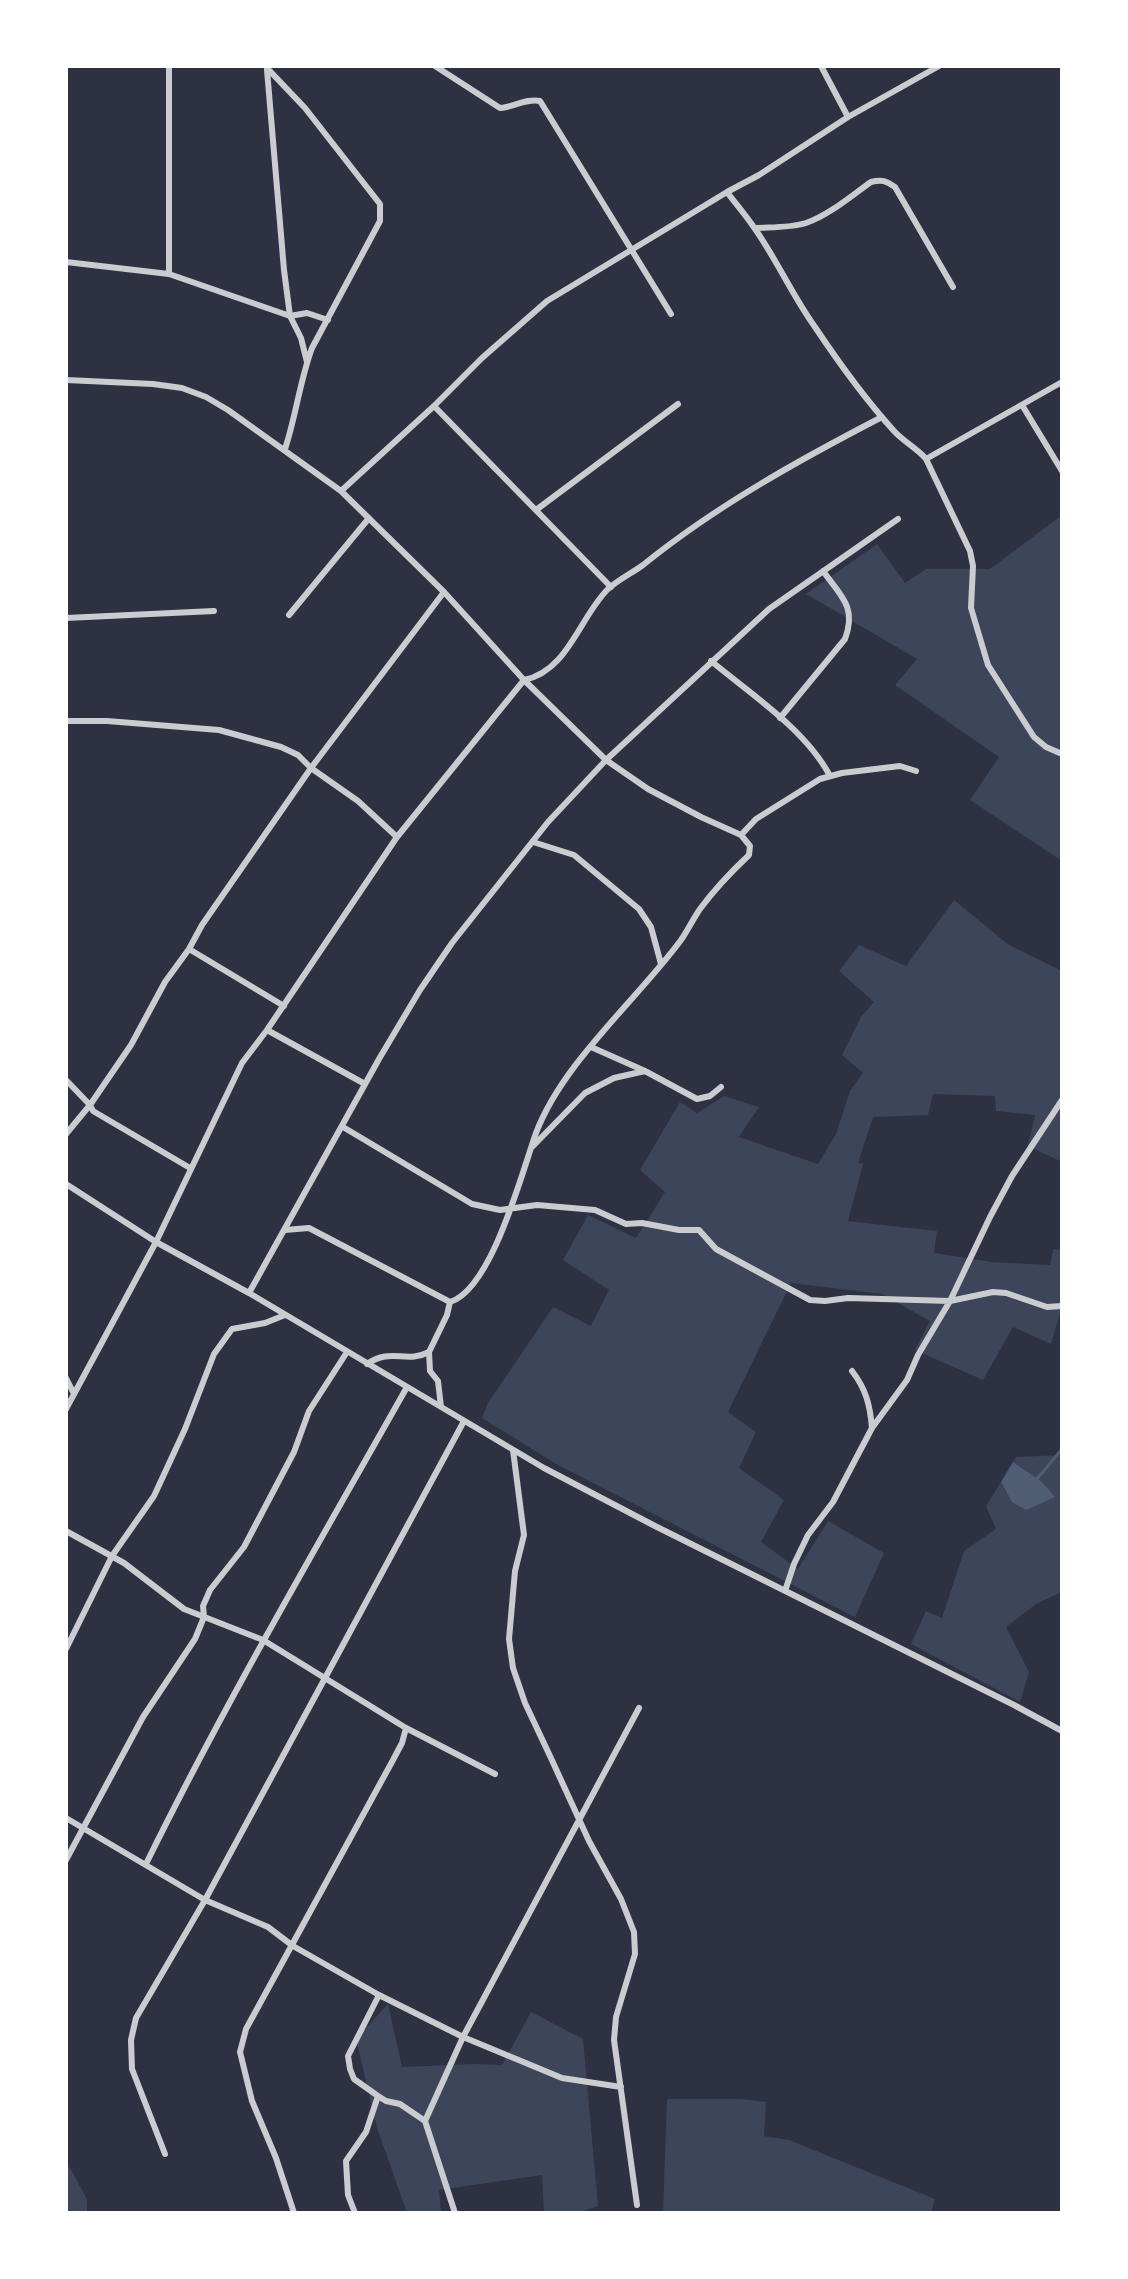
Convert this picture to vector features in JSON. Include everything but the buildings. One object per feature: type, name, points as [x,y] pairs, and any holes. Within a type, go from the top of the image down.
[{"type":"street","points":[[169,66],[169,274]]},
{"type":"street","points":[[435,66],[500,108],[532,99],[540,101],[671,314]]},
{"type":"street","points":[[821,66],[848,117]]},
{"type":"street","points":[[341,491],[547,301],[759,175],[848,117],[939,66]]},
{"type":"street","points":[[267,67],[290,316],[301,338],[307,362]]},
{"type":"street","points":[[267,67],[305,108],[380,204],[380,221],[307,362],[285,449]]},
{"type":"street","points":[[755,228],[806,223],[871,182],[886,181],[895,187],[953,287]]},
{"type":"street","points":[[727,192],[755,228],[814,326],[882,417],[900,438],[926,459],[970,551],[973,566],[971,608],[988,665],[1034,737],[1062,754]]},
{"type":"street","points":[[66,262],[169,274],[290,316],[307,313],[328,320]]},
{"type":"street","points":[[66,380],[182,388],[206,397],[285,449],[341,491],[369,518],[444,592],[524,680],[606,760],[648,789],[741,835],[750,846],[749,855],[701,907],[683,938],[591,1047],[550,1103],[513,1208],[485,1267],[462,1296],[450,1302]]},
{"type":"street","points":[[926,459],[1062,382]]},
{"type":"street","points":[[536,510],[678,404]]},
{"type":"street","points":[[1022,405],[1062,471]]},
{"type":"street","points":[[434,406],[611,587]]},
{"type":"street","points":[[66,1409],[156,1242],[242,1063],[397,837],[524,680],[537,677],[557,663],[588,613],[611,587],[671,542],[805,457],[882,417]]},
{"type":"street","points":[[289,615],[369,518]]},
{"type":"street","points":[[249,1293],[420,990],[533,842],[606,760],[769,609],[898,519]]},
{"type":"street","points":[[780,718],[845,639],[850,625],[846,604],[823,571]]},
{"type":"street","points":[[66,1134],[131,1045],[165,982],[202,925],[311,768],[444,592]]},
{"type":"street","points":[[66,618],[214,611]]},
{"type":"street","points":[[711,661],[780,718],[820,757],[830,776]]},
{"type":"street","points":[[66,721],[107,721],[219,730],[281,747],[298,755],[311,768],[358,801],[397,837]]},
{"type":"street","points":[[741,835],[756,819],[790,799],[805,786],[830,776],[900,766],[916,771]]},
{"type":"street","points":[[533,842],[574,855],[639,909],[651,927],[661,964]]},
{"type":"street","points":[[189,949],[284,1006]]},
{"type":"street","points":[[267,1030],[365,1084]]},
{"type":"street","points":[[591,1047],[697,1099],[710,1096],[721,1087]]},
{"type":"street","points":[[532,1147],[585,1093],[614,1078],[645,1071]]},
{"type":"street","points":[[66,1080],[93,1111],[190,1168]]},
{"type":"street","points":[[785,1591],[808,1535],[833,1502],[872,1428],[907,1380],[1012,1176],[1062,1100]]},
{"type":"street","points":[[343,1127],[472,1204],[500,1210],[537,1205],[595,1210],[626,1224],[699,1230],[716,1249],[810,1300],[950,1301],[993,1292],[1006,1293],[1047,1307],[1062,1306]]},
{"type":"street","points":[[66,1184],[156,1242],[249,1293],[513,1450],[628,1512],[1062,1731]]},
{"type":"street","points":[[285,1230],[309,1228],[450,1302]]},
{"type":"street","points":[[441,1407],[438,1381],[430,1371],[429,1352],[450,1302]]},
{"type":"street","points":[[66,1649],[112,1556],[154,1496],[185,1429],[214,1354],[232,1329],[265,1323],[285,1315]]},
{"type":"street","points":[[66,1860],[143,1717],[195,1639],[210,1590],[244,1547],[294,1452],[309,1411],[347,1352]]},
{"type":"street","points":[[367,1364],[378,1356],[418,1357],[429,1352]]},
{"type":"street","points":[[852,1371],[864,1386],[872,1428]]},
{"type":"street","points":[[66,1378],[74,1394]]},
{"type":"street","points":[[146,1864],[263,1640],[407,1387]]},
{"type":"street","points":[[165,2154],[132,2069],[131,2040],[136,2018],[205,1900],[464,1421]]},
{"type":"street","points":[[513,1450],[524,1535],[515,1571],[509,1639],[513,1668],[525,1703],[625,1907],[634,1932],[635,1954],[616,2017],[614,2040],[637,2205]]},
{"type":"street","points":[[66,1531],[124,1563],[184,1609],[263,1640],[406,1728],[495,1774]]},
{"type":"street","points":[[425,2121],[463,2037],[639,1708]]},
{"type":"street","points":[[294,2213],[276,2158],[252,2101],[240,2052],[246,2029],[402,1743],[406,1728]]},
{"type":"street","points":[[66,1818],[205,1900],[268,1927],[293,1946],[379,1995],[463,2037],[562,2078],[621,2087]]},
{"type":"street","points":[[379,1995],[348,2056],[350,2069],[354,2079],[378,2096],[400,2104],[425,2121],[455,2213]]},
{"type":"street","points":[[355,2213],[348,2195],[346,2161],[366,2132],[378,2096]]},
{"type":"shaded area","points":[[1062,515],[1062,861],[970,800],[999,757],[895,685],[917,659],[806,594],[877,544],[905,583],[926,569],[990,569]]},
{"type":"shaded area","points":[[954,900],[1009,945],[1062,971],[1062,1162],[1028,1146],[1035,1115],[996,1111],[995,1096],[933,1094],[928,1115],[873,1117],[858,1163],[863,1164],[848,1221],[937,1231],[934,1253],[992,1262],[1050,1265],[1053,1249],[1062,1250],[1062,1307],[1051,1344],[1013,1327],[983,1380],[915,1350],[930,1321],[882,1294],[791,1283],[728,1412],[756,1432],[739,1468],[784,1500],[761,1542],[798,1569],[828,1521],[884,1553],[855,1617],[556,1464],[482,1418],[488,1403],[553,1307],[591,1326],[609,1290],[563,1260],[588,1215],[636,1238],[665,1192],[640,1170],[680,1102],[697,1113],[724,1096],[759,1107],[739,1137],[818,1164],[836,1134],[850,1091],[863,1073],[842,1055],[861,1017],[874,1002],[839,971],[859,945],[906,966]]},
{"type":"shaded area","points":[[1062,1455],[1062,1592],[1036,1604],[1006,1627],[1029,1672],[1020,1702],[911,1644],[926,1611],[942,1618],[964,1551],[996,1529],[986,1506],[1001,1482],[1012,1502],[1041,1481],[1013,1462],[1016,1457]]},
{"type":"shaded area","points":[[1013,1462],[1041,1481],[1055,1497],[1026,1510],[1012,1502],[1001,1482]]},
{"type":"shaded area","points":[[388,2004],[402,2067],[502,2065],[531,2012],[583,2039],[598,2206],[584,2213],[544,2213],[542,2175],[439,2190],[441,2213],[407,2213],[377,2128],[356,2039]]},
{"type":"shaded area","points":[[667,2099],[766,2102],[764,2136],[789,2140],[935,2199],[931,2213],[663,2213]]},
{"type":"shaded area","points":[[69,2166],[87,2199],[87,2213],[66,2213],[66,2174]]},
{"type":"waterway","points":[[1037,1479],[1062,1449]]}]
